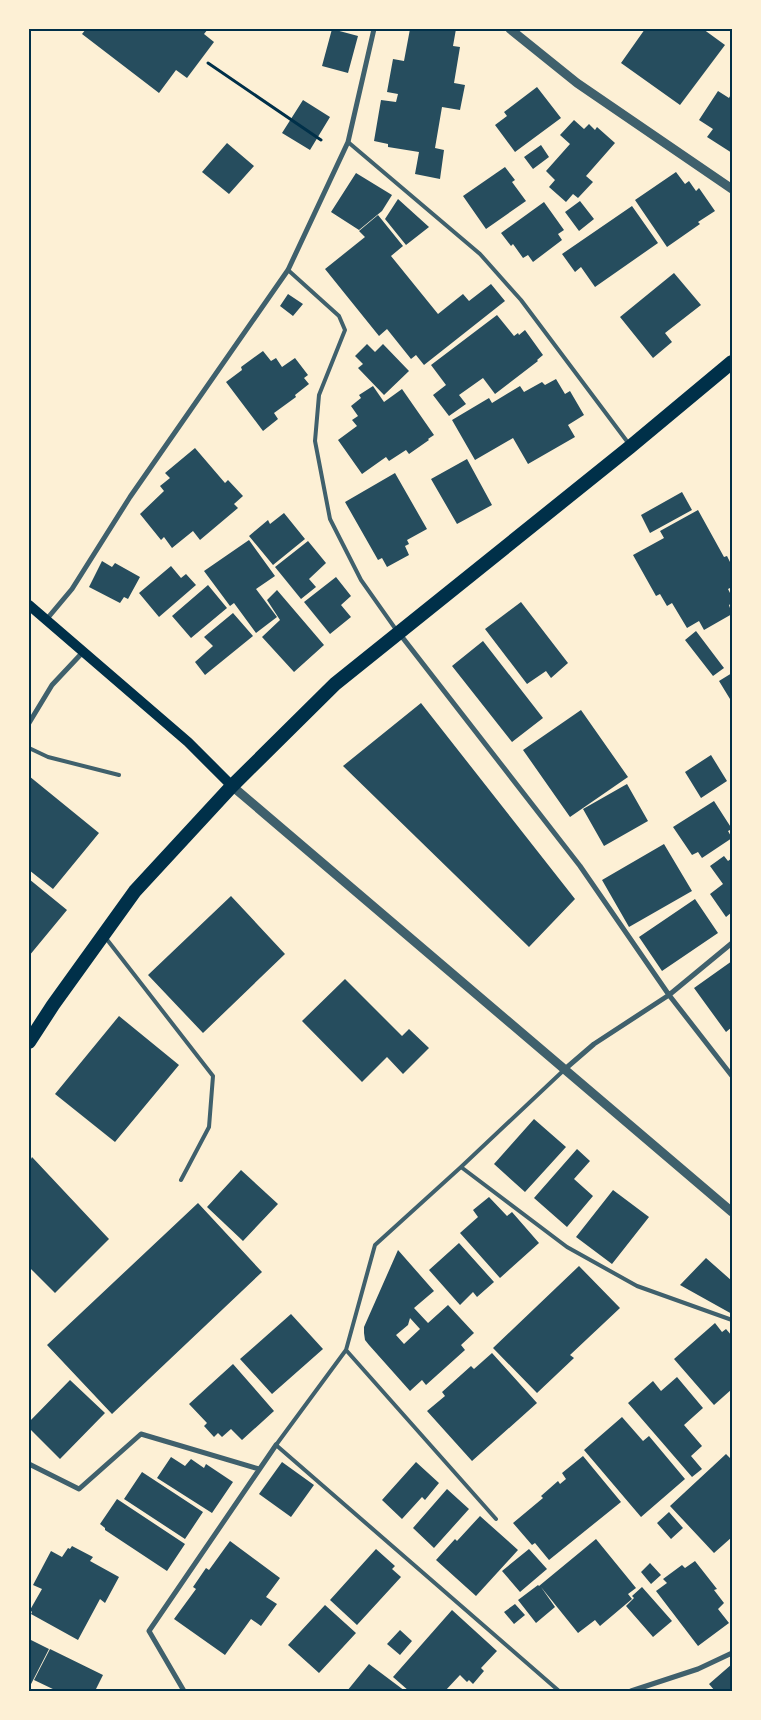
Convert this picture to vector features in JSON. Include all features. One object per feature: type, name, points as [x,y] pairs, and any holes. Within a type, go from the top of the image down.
[{"type":"highway","points":[[29,1042],[135,891],[232,786],[336,684],[630,447],[732,362]]},
{"type":"main road","points":[[29,605],[188,742],[232,786]]},
{"type":"street","points":[[46,620],[72,589],[130,497],[288,270],[348,142],[374,29]]},
{"type":"street","points":[[510,29],[577,83],[732,188]]},
{"type":"street","points":[[399,633],[580,866],[669,995],[732,1076]]},
{"type":"street","points":[[29,723],[52,685],[84,652]]},
{"type":"street","points":[[232,786],[566,1068],[732,1212]]},
{"type":"street","points":[[566,1068],[594,1044],[669,995],[732,943]]},
{"type":"street","points":[[29,1464],[79,1490],[141,1434],[259,1469]]},
{"type":"street","points":[[184,1691],[149,1631],[276,1445]]},
{"type":"street","points":[[631,1691],[698,1669],[732,1653]]},
{"type":"lane","points":[[348,142],[480,254],[522,300],[630,447]]},
{"type":"lane","points":[[288,270],[339,316],[344,330],[319,395],[315,441],[330,519],[361,580],[399,633]]},
{"type":"lane","points":[[29,748],[48,756],[118,775]]},
{"type":"lane","points":[[103,935],[213,1076],[209,1127],[181,1180]]},
{"type":"lane","points":[[559,1691],[276,1445],[346,1350],[375,1245],[566,1068]]},
{"type":"lane","points":[[461,1167],[567,1247],[637,1286],[732,1320]]},
{"type":"lane","points":[[346,1350],[496,1518]]},
{"type":"path","points":[[208,63],[342,155]]},
{"type":"building","points":[[86,29],[208,29],[204,34],[214,42],[187,78],[176,70],[159,93],[82,34]]},
{"type":"building","points":[[332,29],[358,36],[348,73],[322,66]]},
{"type":"building","points":[[410,29],[456,29],[453,46],[460,47],[454,83],[465,85],[460,110],[442,107],[435,148],[444,150],[440,179],[415,174],[419,152],[388,147],[388,144],[374,141],[381,100],[396,102],[398,94],[387,92],[393,59],[404,61]]},
{"type":"building","points":[[645,29],[703,29],[725,45],[680,105],[621,63]]},
{"type":"building","points":[[537,87],[561,118],[515,152],[495,125],[507,116],[504,112]]},
{"type":"building","points":[[718,91],[729,98],[732,92],[732,153],[707,137],[713,129],[699,120]]},
{"type":"building","points":[[303,100],[330,117],[310,150],[282,133]]},
{"type":"building","points":[[574,120],[584,129],[589,124],[595,130],[597,127],[615,143],[586,176],[593,182],[578,198],[573,194],[566,202],[549,187],[555,180],[546,171],[570,144],[560,135]]},
{"type":"building","points":[[227,143],[254,166],[229,194],[202,172]]},
{"type":"building","points":[[541,145],[549,157],[533,169],[524,157]]},
{"type":"building","points":[[505,167],[515,180],[512,182],[526,201],[486,229],[463,196]]},
{"type":"building","points":[[676,172],[685,184],[689,181],[696,191],[699,188],[715,211],[667,247],[635,200]]},
{"type":"building","points":[[356,173],[392,195],[382,211],[359,230],[331,212]]},
{"type":"building","points":[[398,199],[429,227],[406,245],[385,219]]},
{"type":"building","points":[[580,201],[594,219],[579,231],[565,212]]},
{"type":"building","points":[[544,202],[564,230],[558,234],[562,240],[533,262],[528,255],[523,258],[513,244],[511,246],[501,233]]},
{"type":"building","points":[[632,206],[658,243],[595,287],[581,267],[575,272],[562,254]]},
{"type":"building","points":[[378,215],[403,246],[391,256],[438,314],[463,294],[469,301],[491,284],[505,301],[424,365],[416,355],[411,359],[387,329],[379,336],[325,269],[365,237],[359,231]]},
{"type":"building","points":[[674,273],[701,305],[665,333],[672,342],[653,358],[620,317]]},
{"type":"building","points":[[288,294],[303,304],[293,316],[280,306]]},
{"type":"building","points":[[497,315],[514,336],[518,333],[519,335],[525,330],[543,355],[538,361],[495,394],[483,378],[459,395],[466,404],[449,416],[433,395],[446,385],[431,365]]},
{"type":"building","points":[[367,344],[375,352],[383,344],[409,371],[384,395],[358,368],[363,364],[355,356]]},
{"type":"building","points":[[263,351],[271,361],[276,358],[282,367],[295,358],[308,375],[304,378],[309,384],[295,395],[296,397],[274,413],[278,419],[263,431],[226,382],[242,370],[241,367]]},
{"type":"building","points":[[556,379],[565,394],[570,391],[584,415],[568,425],[575,437],[528,464],[513,438],[475,460],[452,420],[489,398],[492,403],[520,386],[524,392],[542,382],[545,385]]},
{"type":"building","points":[[373,386],[384,402],[402,389],[434,435],[409,454],[406,450],[389,461],[386,457],[362,474],[338,440],[357,426],[352,420],[358,416],[351,406],[361,398],[359,395]]},
{"type":"building","points":[[195,448],[225,483],[228,480],[243,496],[234,504],[238,508],[200,540],[193,531],[172,548],[164,537],[161,540],[140,514],[164,491],[160,486],[170,478],[165,473]]},
{"type":"building","points":[[467,459],[492,505],[457,524],[431,479]]},
{"type":"building","points":[[395,473],[427,529],[407,540],[409,544],[405,546],[409,555],[387,567],[382,558],[378,560],[345,502]]},
{"type":"building","points":[[682,492],[692,510],[650,533],[641,515]]},
{"type":"building","points":[[698,510],[724,557],[727,556],[732,566],[732,587],[728,589],[732,597],[732,603],[729,605],[732,614],[704,630],[699,621],[687,628],[672,603],[667,606],[660,594],[656,596],[633,555],[664,538],[660,531]]},
{"type":"building","points":[[284,513],[305,539],[273,565],[249,536],[268,520],[270,524]]},
{"type":"building","points":[[249,540],[275,576],[256,589],[277,617],[256,633],[234,603],[230,606],[204,571]]},
{"type":"building","points":[[308,541],[326,563],[309,579],[316,587],[301,599],[275,567]]},
{"type":"building","points":[[102,561],[112,567],[115,563],[140,577],[128,599],[124,597],[120,603],[89,587]]},
{"type":"building","points":[[171,566],[181,578],[186,574],[196,585],[159,617],[139,593]]},
{"type":"building","points":[[336,577],[351,596],[341,605],[351,617],[330,634],[304,602]]},
{"type":"building","points":[[208,585],[227,608],[191,638],[172,616]]},
{"type":"building","points":[[277,590],[324,645],[294,672],[262,637],[280,620],[267,600]]},
{"type":"building","points":[[521,602],[568,663],[551,678],[546,671],[527,684],[485,629]]},
{"type":"building","points":[[233,613],[253,636],[205,675],[195,662],[213,646],[204,637]]},
{"type":"building","points":[[696,631],[724,668],[713,676],[685,640]]},
{"type":"building","points":[[483,641],[543,718],[512,742],[452,666]]},
{"type":"building","points":[[732,673],[732,698],[730,699],[719,681]]},
{"type":"building","points":[[421,703],[575,899],[529,947],[343,766]]},
{"type":"building","points":[[581,710],[628,777],[570,817],[523,750]]},
{"type":"building","points":[[711,755],[727,781],[701,798],[685,772]]},
{"type":"building","points":[[29,776],[99,833],[53,889],[29,870]]},
{"type":"building","points":[[627,784],[648,821],[604,846],[583,809]]},
{"type":"building","points":[[714,801],[732,829],[728,831],[732,838],[702,858],[698,852],[692,855],[673,827]]},
{"type":"building","points":[[664,844],[692,891],[629,927],[602,880]]},
{"type":"building","points":[[724,856],[728,861],[732,858],[732,912],[726,917],[710,894],[723,884],[710,866]]},
{"type":"building","points":[[29,879],[67,910],[29,956]]},
{"type":"building","points":[[231,896],[285,954],[203,1033],[148,975]]},
{"type":"building","points":[[695,899],[718,933],[662,971],[639,937]]},
{"type":"building","points":[[732,961],[732,1027],[726,1032],[694,988]]},
{"type":"building","points":[[345,979],[402,1036],[409,1029],[429,1048],[403,1074],[387,1057],[362,1082],[302,1021]]},
{"type":"building","points":[[119,1016],[179,1065],[115,1142],[55,1094]]},
{"type":"building","points":[[534,1119],[566,1147],[525,1192],[494,1164]]},
{"type":"building","points":[[577,1149],[590,1161],[574,1179],[593,1196],[567,1227],[534,1198]]},
{"type":"building","points":[[32,1157],[109,1239],[55,1293],[29,1267],[29,1163]]},
{"type":"building","points":[[241,1170],[278,1204],[243,1241],[207,1207]]},
{"type":"building","points":[[613,1190],[649,1217],[612,1264],[576,1237]]},
{"type":"building","points":[[489,1197],[507,1216],[512,1212],[539,1243],[500,1278],[460,1233],[478,1217],[473,1210]]},
{"type":"building","points":[[198,1203],[262,1272],[112,1414],[47,1345]]},
{"type":"building","points":[[459,1243],[494,1282],[477,1297],[473,1292],[460,1305],[429,1270]]},
{"type":"building","points":[[398,1250],[434,1291],[414,1308],[428,1323],[448,1305],[474,1333],[461,1345],[465,1350],[426,1385],[422,1380],[410,1391],[365,1340],[364,1327]],"holes":[[[410,1318],[420,1329],[404,1344],[396,1335],[408,1325]]]},
{"type":"building","points":[[706,1258],[732,1281],[732,1314],[680,1285]]},
{"type":"building","points":[[579,1266],[620,1308],[570,1355],[574,1358],[537,1393],[493,1348]]},
{"type":"building","points":[[291,1314],[323,1349],[272,1394],[240,1359]]},
{"type":"building","points":[[715,1323],[722,1332],[726,1329],[732,1336],[732,1389],[714,1405],[674,1359]]},
{"type":"building","points":[[492,1353],[537,1403],[472,1461],[427,1411],[445,1396],[442,1392],[471,1366],[474,1369]]},
{"type":"building","points":[[233,1364],[274,1411],[242,1440],[231,1429],[222,1437],[218,1433],[214,1437],[204,1426],[207,1423],[189,1404]]},
{"type":"building","points":[[677,1377],[703,1408],[684,1425],[702,1446],[691,1456],[702,1469],[692,1477],[628,1403],[653,1381],[661,1391]]},
{"type":"building","points":[[70,1380],[105,1413],[60,1459],[29,1428],[29,1422]]},
{"type":"building","points":[[622,1417],[643,1441],[649,1436],[685,1479],[641,1517],[584,1450]]},
{"type":"building","points":[[726,1454],[732,1460],[732,1537],[714,1553],[670,1506]]},
{"type":"building","points":[[583,1456],[621,1502],[549,1560],[535,1543],[532,1545],[513,1523],[543,1498],[541,1496],[558,1481],[560,1484],[566,1479],[562,1473]]},
{"type":"building","points":[[171,1457],[185,1466],[191,1459],[204,1468],[206,1464],[233,1482],[212,1513],[157,1478]]},
{"type":"building","points":[[282,1462],[314,1485],[291,1517],[259,1494]]},
{"type":"building","points":[[416,1462],[439,1483],[425,1500],[422,1497],[402,1519],[382,1500]]},
{"type":"building","points":[[142,1472],[203,1512],[185,1539],[124,1499]]},
{"type":"building","points":[[447,1489],[469,1509],[434,1548],[413,1528]]},
{"type":"building","points":[[117,1499],[185,1544],[167,1571],[105,1530],[100,1524]]},
{"type":"building","points":[[669,1512],[683,1528],[671,1539],[657,1523]]},
{"type":"building","points":[[480,1516],[518,1550],[476,1596],[436,1560]]},
{"type":"building","points":[[596,1539],[636,1588],[628,1594],[632,1599],[600,1626],[595,1620],[578,1633],[541,1587],[555,1607],[536,1623],[518,1600],[539,1586]]},
{"type":"building","points":[[230,1541],[280,1578],[266,1597],[277,1604],[261,1626],[251,1619],[225,1655],[174,1619],[196,1589],[193,1587],[206,1568],[209,1570]]},
{"type":"building","points":[[72,1546],[93,1557],[90,1561],[119,1577],[105,1603],[100,1599],[78,1640],[31,1614],[30,1610],[42,1589],[33,1585],[51,1551],[62,1557],[68,1548],[70,1549]]},
{"type":"building","points":[[376,1549],[395,1566],[392,1569],[401,1577],[357,1625],[330,1600]]},
{"type":"building","points":[[529,1549],[547,1569],[520,1592],[502,1571]]},
{"type":"building","points":[[695,1561],[717,1589],[714,1590],[724,1603],[718,1609],[729,1623],[698,1646],[656,1591],[667,1583],[663,1579],[682,1565],[685,1568]]},
{"type":"building","points":[[650,1563],[661,1575],[651,1584],[641,1572]]},
{"type":"building","points":[[642,1587],[672,1621],[653,1637],[626,1606],[634,1598],[632,1596]]},
{"type":"building","points":[[515,1604],[525,1615],[514,1624],[504,1612]]},
{"type":"building","points":[[325,1605],[356,1633],[319,1673],[288,1645]]},
{"type":"building","points":[[452,1610],[497,1651],[481,1668],[484,1671],[473,1684],[469,1680],[467,1682],[460,1675],[445,1691],[409,1691],[393,1677]]},
{"type":"building","points":[[400,1630],[412,1641],[400,1655],[387,1644]]},
{"type":"building","points":[[29,1639],[49,1649],[29,1688]]},
{"type":"building","points":[[50,1649],[103,1675],[95,1691],[57,1691],[34,1680]]},
{"type":"building","points":[[369,1664],[405,1691],[347,1691]]},
{"type":"building","points":[[732,1664],[732,1691],[715,1691],[709,1684]]}]
